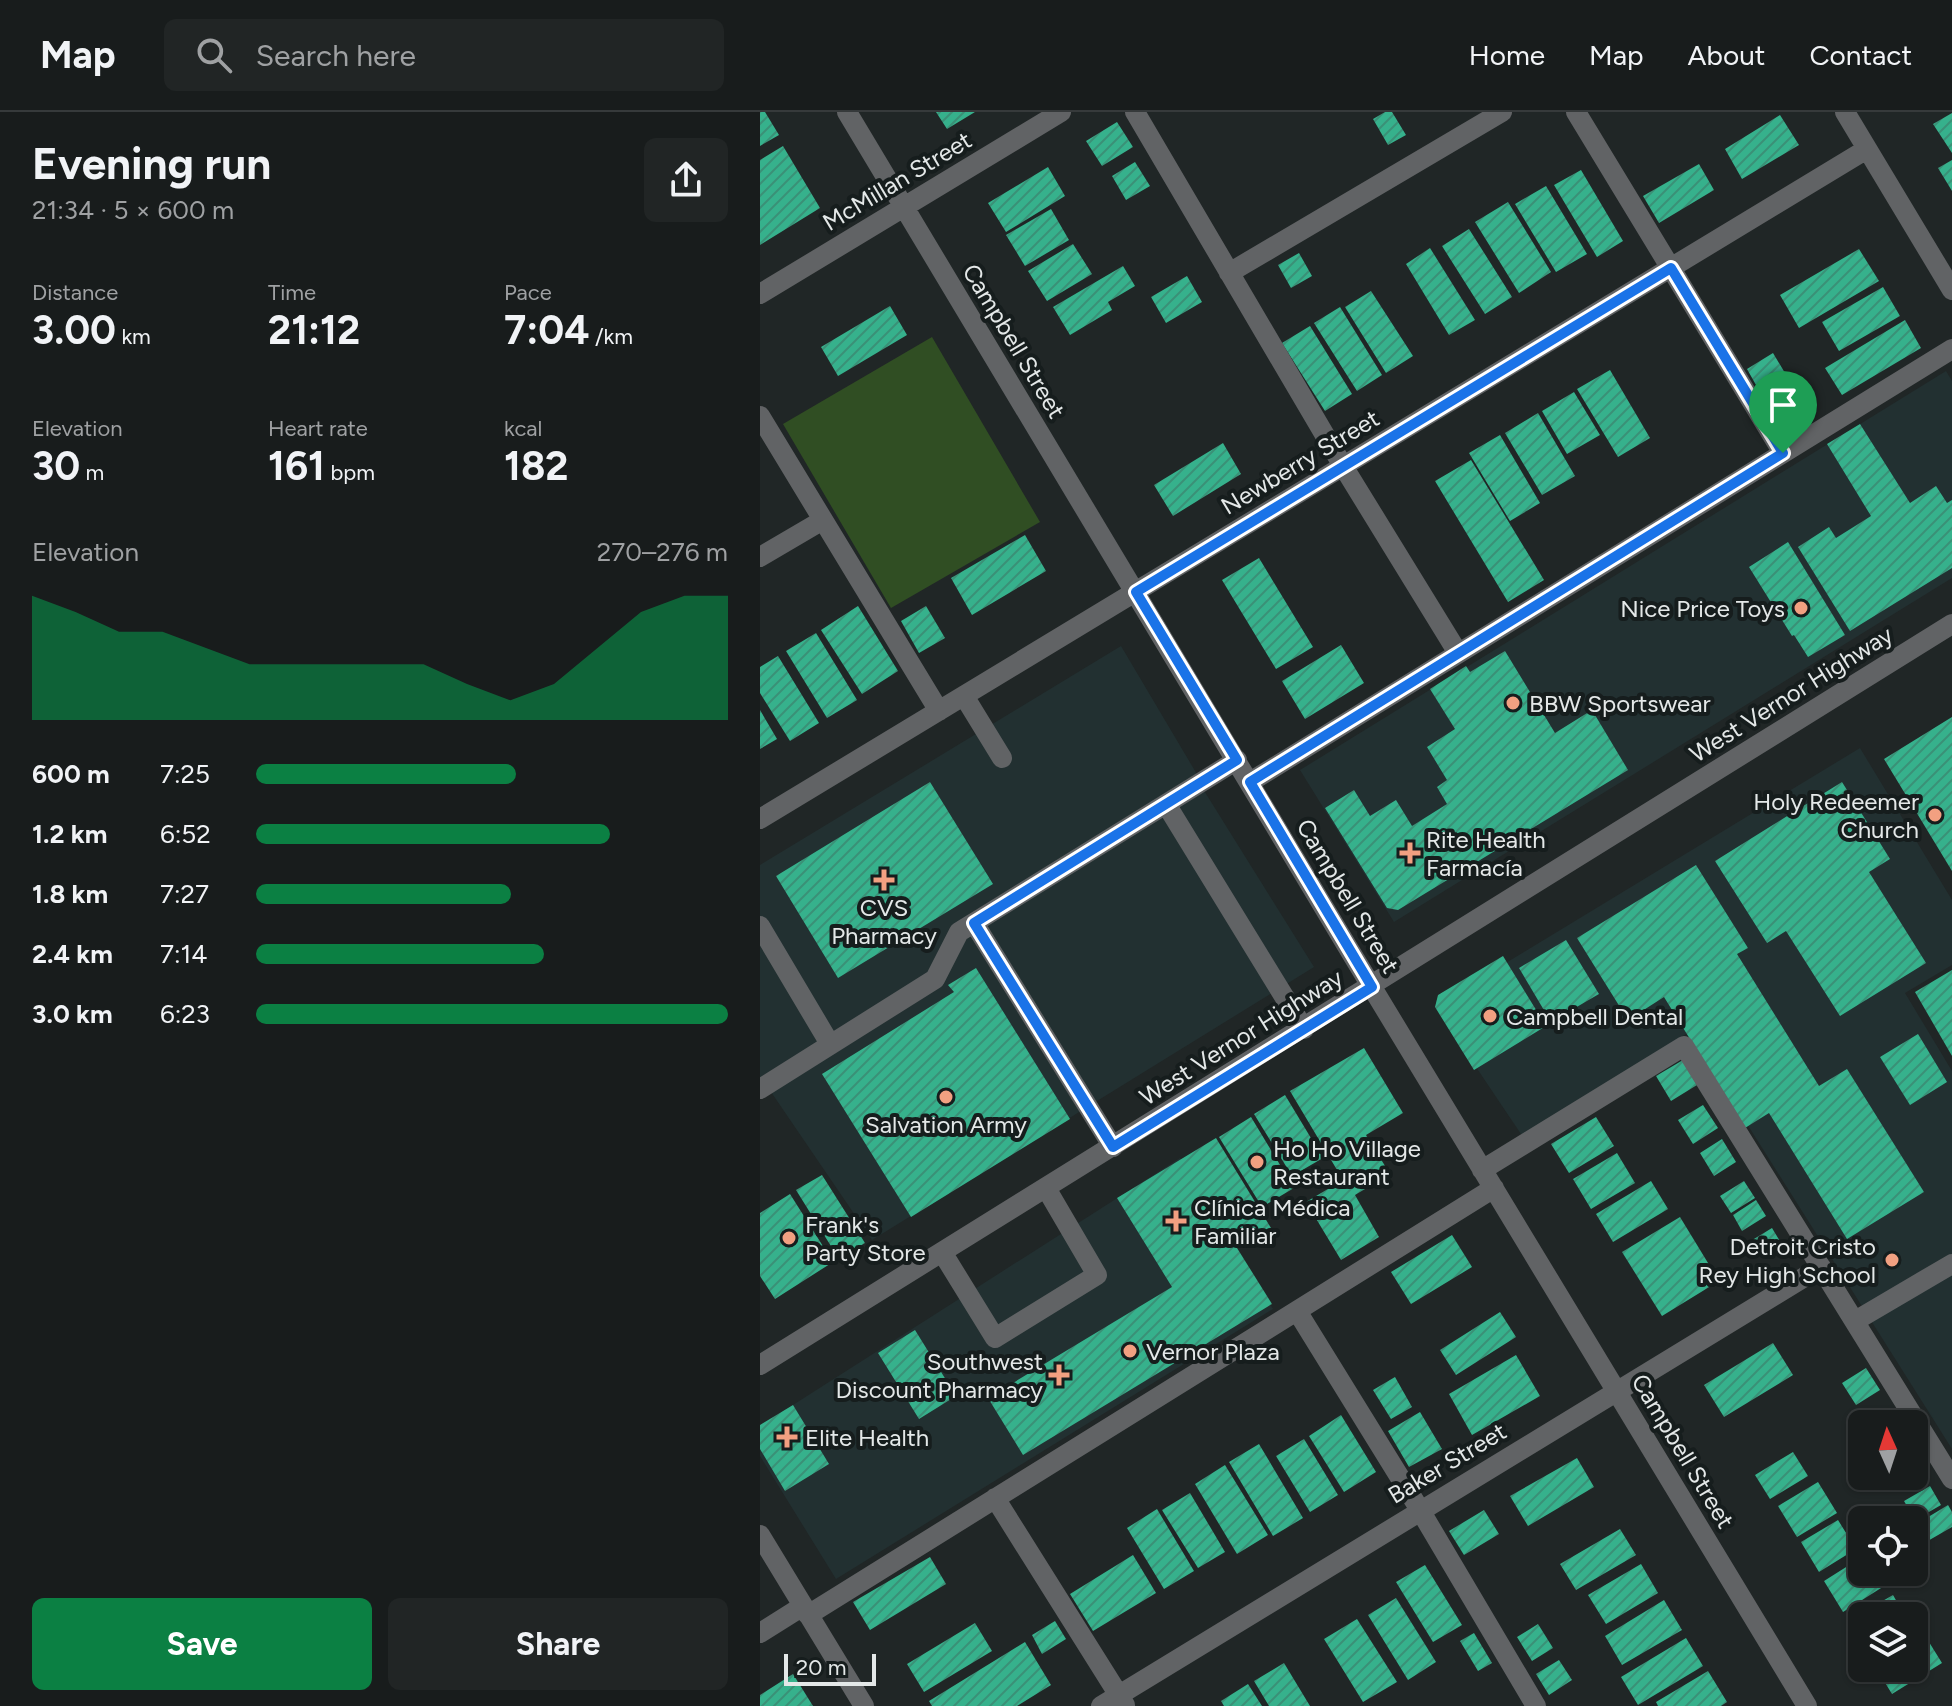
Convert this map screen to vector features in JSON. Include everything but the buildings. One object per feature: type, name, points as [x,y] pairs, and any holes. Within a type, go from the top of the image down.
[{"type":"street","name":"Campbell Street","points":[[847,112],[1807,1706]]},
{"type":"street","name":"McMillan Street","points":[[760,294],[1061,112]]},
{"type":"street","points":[[1135,112],[1343,466],[1458,653]]},
{"type":"street","points":[[1229,273],[1502,112]]},
{"type":"street","points":[[1576,112],[1783,453]]},
{"type":"street","points":[[1845,112],[1952,290]]},
{"type":"street","name":"Newberry Street","points":[[760,819],[1867,149]]},
{"type":"street","points":[[1250,782],[1952,349]]},
{"type":"street","points":[[760,416],[939,711]]},
{"type":"street","points":[[760,557],[823,520]]},
{"type":"street","name":"West Vernor Highway","points":[[760,1365],[1952,624]]},
{"type":"street","points":[[964,696],[1002,758]]},
{"type":"street","points":[[760,1089],[935,979],[959,932],[1237,760]]},
{"type":"street","points":[[1166,804],[1304,1029]]},
{"type":"street","points":[[974,923],[1113,1147]]},
{"type":"street","points":[[760,926],[830,1044]]},
{"type":"street","points":[[1482,1170],[1684,1046],[1952,1479]]},
{"type":"street","points":[[942,1252],[995,1338],[1097,1275],[1046,1188]]},
{"type":"street","points":[[760,1633],[806,1611],[995,1498],[1494,1188]]},
{"type":"street","points":[[1855,1321],[1952,1264]]},
{"type":"street","name":"Baker Street","points":[[1115,1702],[1420,1510],[1821,1267]]},
{"type":"street","points":[[1297,1311],[1420,1510],[1535,1706]]},
{"type":"street","points":[[995,1498],[1115,1702]]},
{"type":"street","points":[[762,1542],[864,1706]]},
{"type":"shaded area","points":[[1946,371],[1952,381],[1952,578],[1394,922],[1300,770]]},
{"type":"shaded area","points":[[1121,646],[1198,776],[969,914],[928,984],[760,1079],[760,865]]},
{"type":"shaded area","name":"Detroit Cristo Rey High School","points":[[1860,748],[1952,900],[1952,965],[1905,993],[1952,1071],[1952,1449],[1689,1032],[1523,1137],[1435,1006]]},
{"type":"shaded area","points":[[1203,789],[1314,967],[872,1240],[769,1089],[939,984],[970,932]]},
{"type":"shaded area","points":[[1180,1158],[1273,1309],[836,1579],[760,1456],[760,1426]]},
{"type":"green space","points":[[932,337],[1040,522],[891,608],[783,424]]},
{"type":"place","name":"Nice Price Toys","points":[[1801,608]]},
{"type":"place","name":"BBW Sportswear","points":[[1513,703]]},
{"type":"place","name":"Holy Redeemer Church","points":[[1935,815]]},
{"type":"place","name":"Rite Health Farmacía","points":[[1410,853]]},
{"type":"place","name":"CVS Pharmacy","points":[[884,880]]},
{"type":"place","name":"Campbell Dental","points":[[1490,1016]]},
{"type":"place","name":"Salvation Army","points":[[946,1097]]},
{"type":"place","name":"Ho Ho Village Restaurant","points":[[1257,1162]]},
{"type":"place","name":"Clínica Médica Familiar","points":[[1176,1221]]},
{"type":"place","name":"Frank's Party Store","points":[[789,1238]]},
{"type":"place","name":"Detroit Cristo Rey High School","points":[[1892,1260]]},
{"type":"place","name":"Vernor Plaza","points":[[1130,1351]]},
{"type":"place","name":"Southwest Discount Pharmacy","points":[[1059,1375]]},
{"type":"place","name":"Elite Health","points":[[787,1437]]},
{"type":"route","points":[[1671,268],[1783,453],[1250,782],[1372,987],[1113,1147],[974,923],[1237,760],[1136,592],[1671,268]]}]
